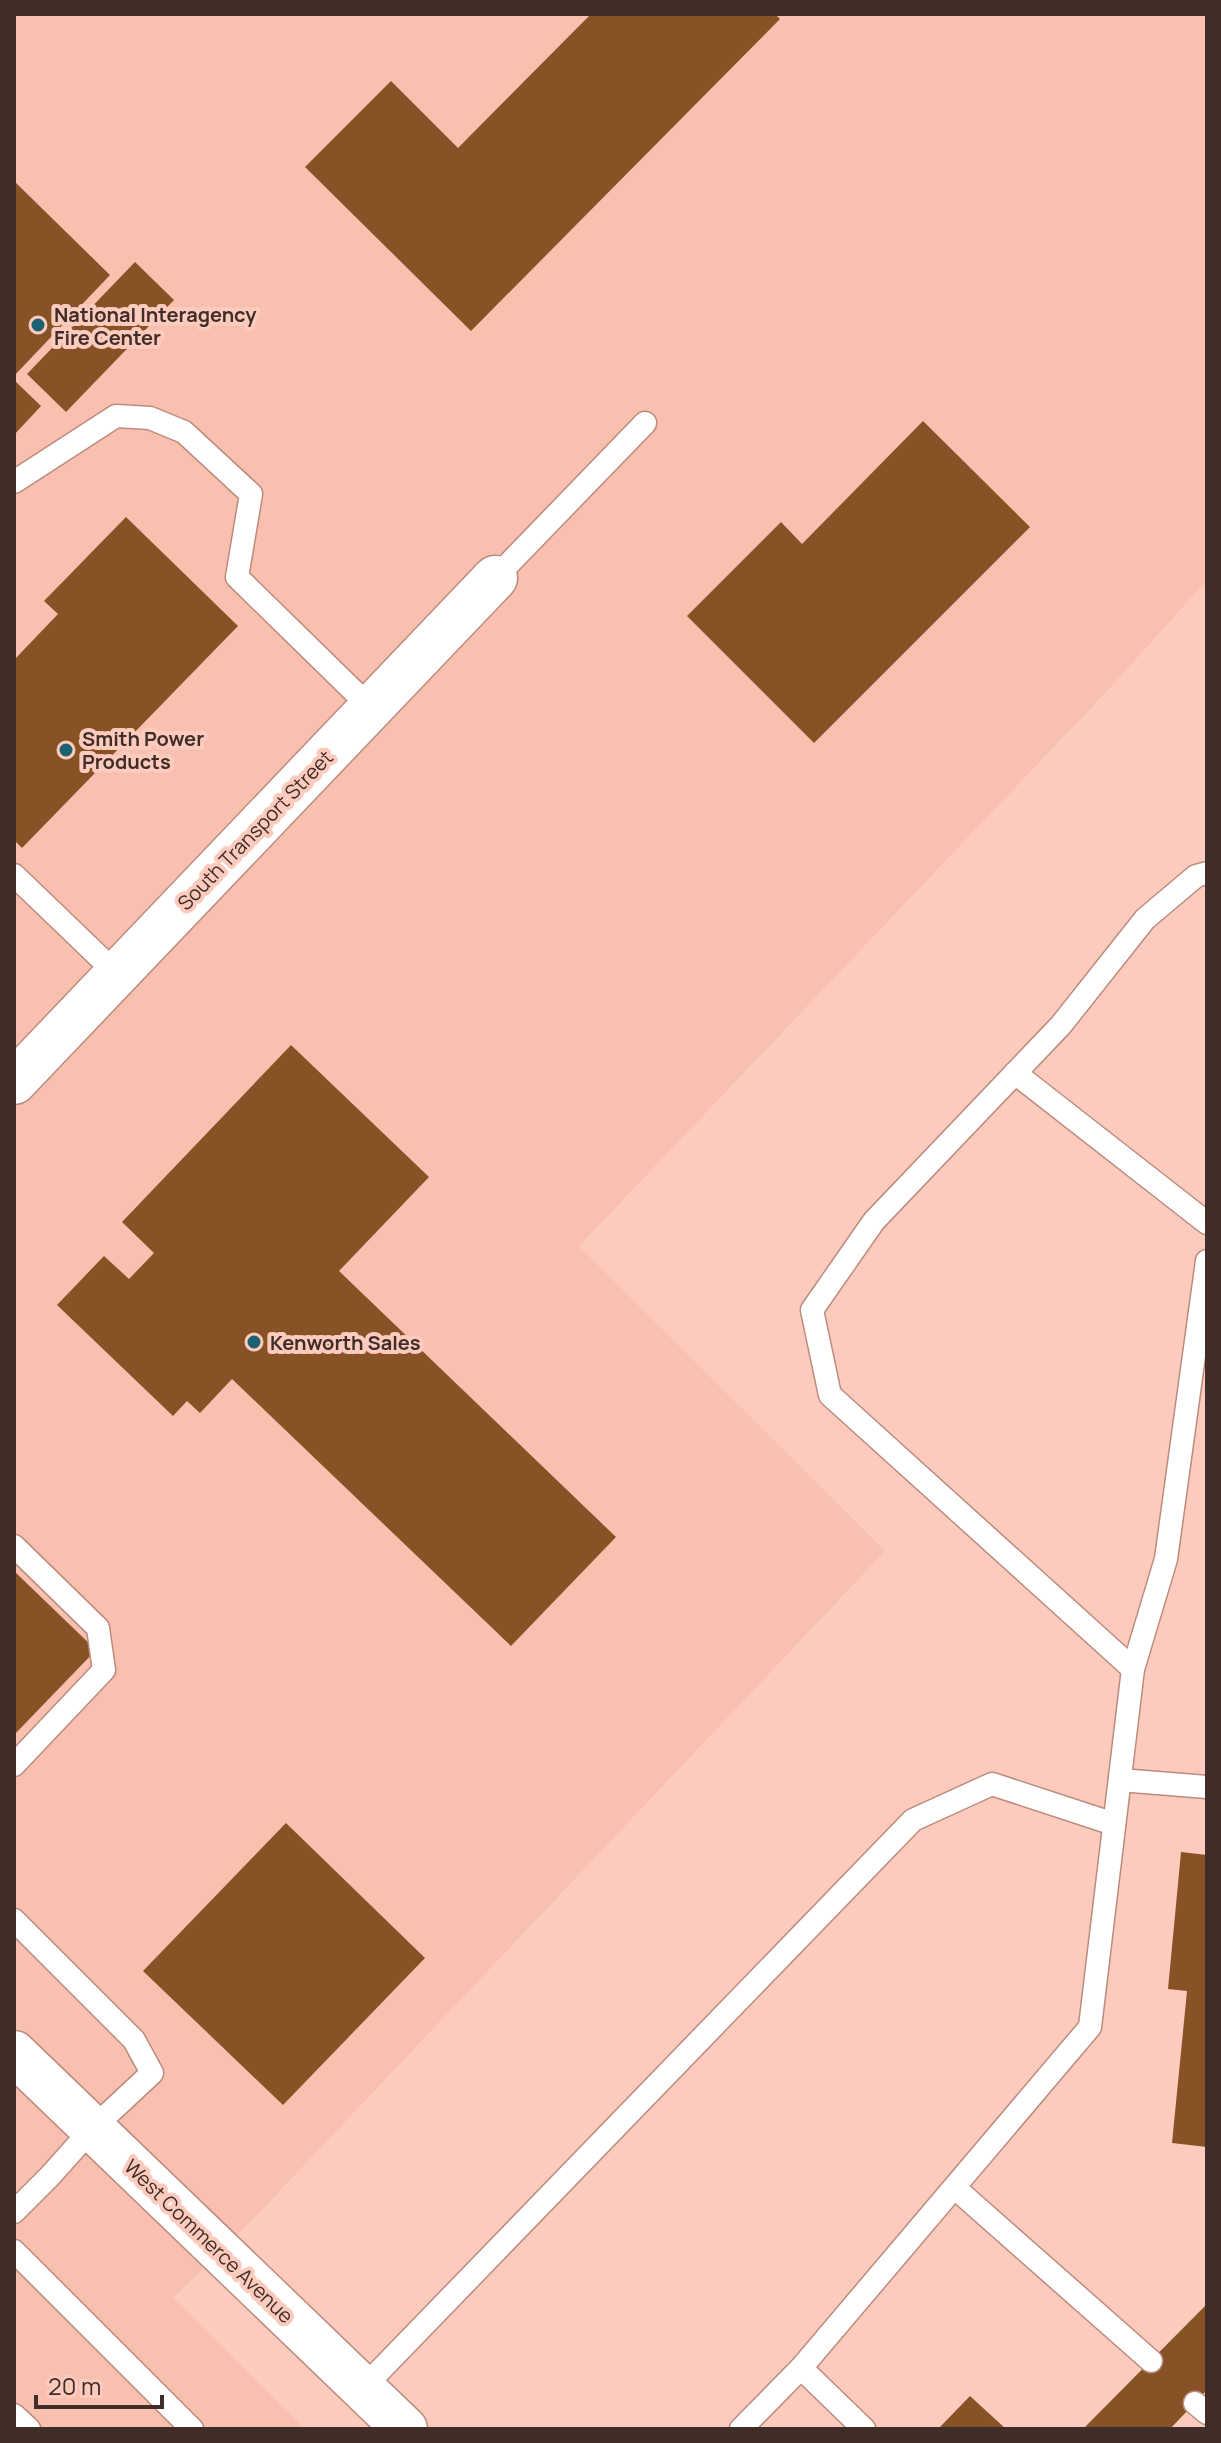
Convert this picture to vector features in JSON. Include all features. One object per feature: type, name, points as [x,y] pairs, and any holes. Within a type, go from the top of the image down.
[{"type":"street","name":"South Transport Street","points":[[14,1082],[495,578]]},
{"type":"street","name":"West Commerce Avenue","points":[[14,2053],[405,2429]]},
{"type":"lane","points":[[14,482],[116,416],[150,418],[184,432],[251,494],[237,577],[371,708]]},
{"type":"lane","points":[[495,578],[645,423]]},
{"type":"lane","points":[[1133,1669],[830,1395],[812,1310],[874,1221],[1061,1025],[1145,919],[1196,876],[1207,873]]},
{"type":"lane","points":[[14,875],[117,974]]},
{"type":"lane","points":[[1015,1073],[1207,1223]]},
{"type":"lane","points":[[741,2429],[801,2368],[1090,2027],[1133,1669],[1166,1559],[1207,1261]]},
{"type":"lane","points":[[14,1546],[98,1628],[104,1670],[14,1765]]},
{"type":"lane","points":[[1120,1780],[1207,1787]]},
{"type":"lane","points":[[363,2388],[913,1820],[992,1784],[1114,1824]]},
{"type":"lane","points":[[14,1920],[134,2040],[152,2073],[92,2129],[14,2212]]},
{"type":"lane","points":[[955,2188],[1151,2361]]},
{"type":"lane","points":[[14,2251],[192,2429]]},
{"type":"lane","points":[[801,2368],[864,2429]]},
{"type":"lane","points":[[14,2415],[29,2429]]},
{"type":"shaded area","points":[[14,14],[1207,14],[1207,580],[1107,691],[579,1246],[885,1551],[254,2218],[173,2298],[305,2429],[14,2429],[14,376],[110,275],[14,181]]},
{"type":"building","points":[[591,14],[775,14],[780,19],[471,331],[305,167],[391,81],[458,148]]},
{"type":"building","name":"National Interagency Fire Center","points":[[14,181],[110,275],[14,376]]},
{"type":"building","points":[[135,262],[174,300],[66,412],[27,374]]},
{"type":"building","points":[[14,380],[41,406],[14,435]]},
{"type":"building","points":[[923,421],[1030,527],[814,743],[687,616],[781,522],[802,544]]},
{"type":"building","name":"Smith Power Products","points":[[126,517],[238,626],[22,848],[14,840],[14,660],[58,614],[44,601]]},
{"type":"building","name":"Kenworth Sales","points":[[291,1045],[429,1177],[339,1271],[616,1537],[511,1646],[232,1379],[200,1413],[187,1401],[173,1416],[57,1305],[104,1256],[129,1279],[154,1253],[122,1222]]},
{"type":"building","points":[[14,1571],[96,1650],[14,1735]]},
{"type":"building","points":[[286,1823],[425,1958],[283,2105],[143,1971]]},
{"type":"building","points":[[1181,1852],[1207,1855],[1207,2147],[1172,2143],[1187,1991],[1168,1989]]},
{"type":"building","points":[[1207,2304],[1207,2390],[1170,2429],[1083,2429]]},
{"type":"building","points":[[970,2396],[1006,2429],[938,2429]]},
{"type":"place","name":"National Interagency Fire Center","points":[[38,325]]},
{"type":"place","name":"Smith Power Products","points":[[66,750]]},
{"type":"place","name":"Kenworth Sales","points":[[254,1342]]}]
